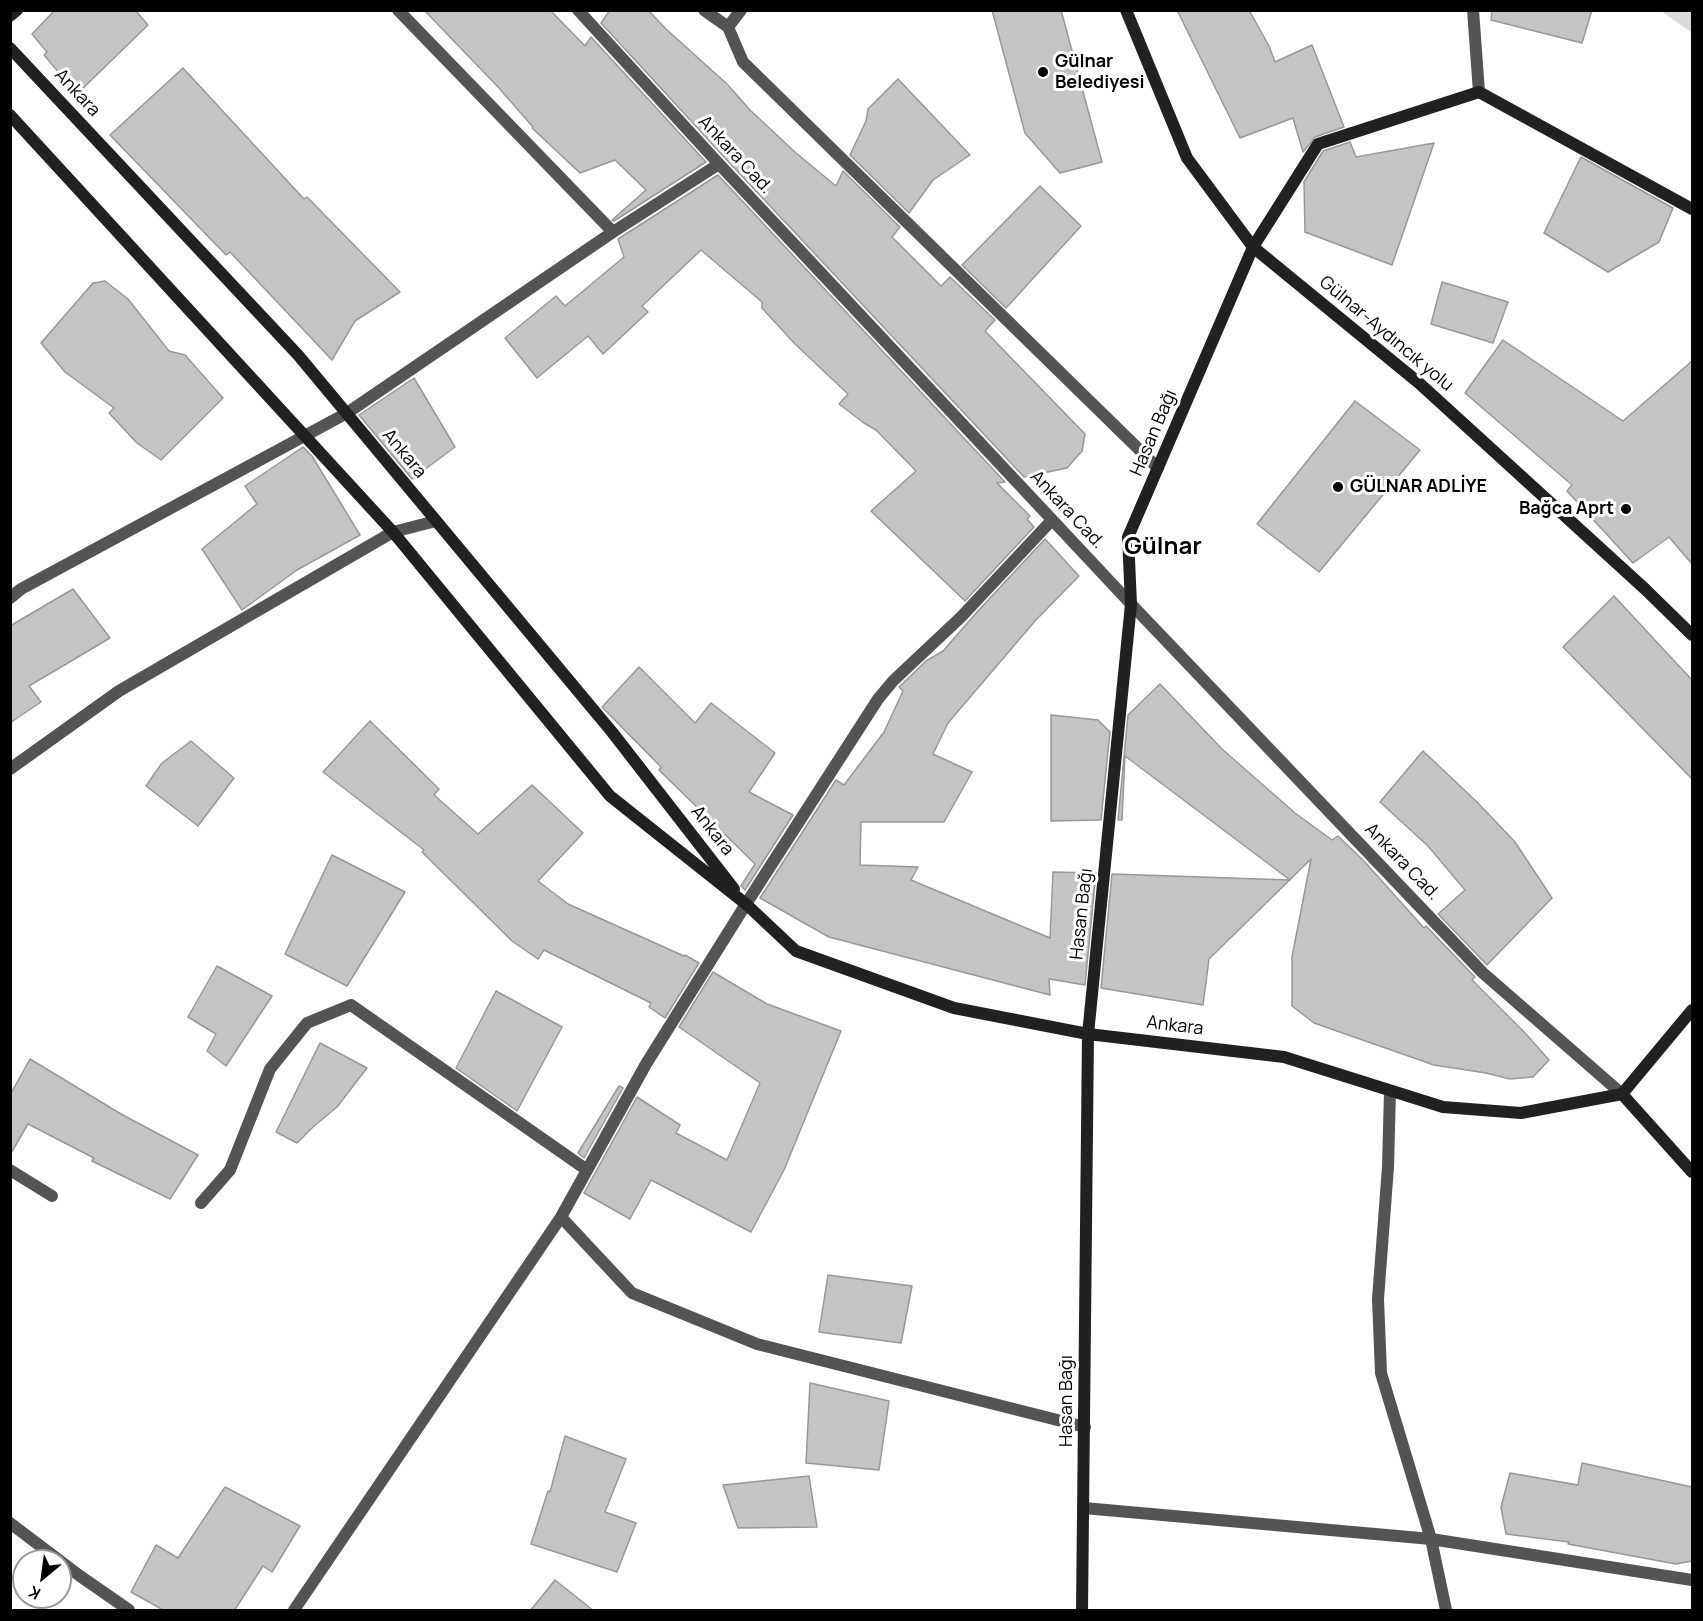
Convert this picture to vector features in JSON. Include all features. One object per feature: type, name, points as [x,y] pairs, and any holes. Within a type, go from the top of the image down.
[{"type":"main road","points":[[10,16],[17,10]]},
{"type":"main road","name":"Gülnar-Aydıncık yolu","points":[[1126,10],[1187,158],[1253,247],[1419,382],[1692,635]]},
{"type":"main road","name":"Ankara","points":[[10,48],[298,355],[612,732],[746,904]]},
{"type":"main road","points":[[1479,92],[1692,208]]},
{"type":"main road","name":"Hasan Bağı","points":[[1082,1611],[1088,1034],[1131,604],[1128,537],[1253,247],[1318,144],[1479,92]]},
{"type":"main road","name":"Ankara","points":[[10,115],[393,532],[610,796],[746,904],[796,951],[954,1008],[1088,1034],[1284,1058],[1443,1107],[1521,1113],[1622,1094]]},
{"type":"main road","points":[[1692,1010],[1622,1094],[1692,1172]]},
{"type":"street","points":[[398,10],[613,232]]},
{"type":"street","name":"Ankara Cad.","points":[[578,10],[1052,520],[1483,973],[1622,1094]]},
{"type":"street","points":[[704,10],[728,27],[743,62],[1158,468]]},
{"type":"street","points":[[728,27],[741,10]]},
{"type":"street","points":[[1473,10],[1479,92]]},
{"type":"street","points":[[10,598],[346,413],[613,232],[719,164]]},
{"type":"street","points":[[294,1611],[561,1217],[646,1064],[878,699],[1052,520]]},
{"type":"street","points":[[10,769],[119,691],[393,532],[436,521]]},
{"type":"street","points":[[201,1203],[230,1170],[270,1069],[307,1023],[351,1005],[587,1170]]},
{"type":"street","points":[[1390,1091],[1388,1167],[1378,1299],[1382,1373],[1431,1539],[1446,1611]]},
{"type":"street","points":[[10,1170],[52,1196]]},
{"type":"street","points":[[561,1217],[632,1293],[757,1344],[1085,1427]]},
{"type":"street","points":[[1084,1508],[1431,1539],[1692,1580]]},
{"type":"street","points":[[10,1523],[129,1611]]},
{"type":"shaded area","points":[[1661,11],[1692,11],[1692,33]]},
{"type":"building","points":[[55,10],[135,10],[148,25],[77,94],[44,55],[47,52],[32,34]]},
{"type":"building","points":[[424,10],[550,10],[585,46],[591,37],[706,162],[614,221],[612,220],[646,190],[615,160],[580,173],[532,128],[499,88]]},
{"type":"building","points":[[610,10],[648,10],[727,84],[750,110],[836,186],[843,171],[900,227],[892,237],[941,286],[950,277],[995,320],[985,331],[1085,434],[1082,451],[1067,468],[1024,477],[601,23]]},
{"type":"building","name":"Gülnar Belediyesi","points":[[992,10],[1061,10],[1102,162],[1060,173],[1025,133]]},
{"type":"building","points":[[1177,10],[1249,10],[1275,62],[1312,45],[1344,127],[1315,137],[1303,152],[1293,118],[1240,138]]},
{"type":"building","points":[[1492,10],[1592,10],[1582,43],[1491,20]]},
{"type":"building","points":[[183,68],[304,199],[307,197],[400,292],[355,321],[332,360],[230,252],[226,255],[110,135]]},
{"type":"building","points":[[898,79],[970,155],[933,180],[909,213],[850,155],[866,121],[868,109]]},
{"type":"building","points":[[1350,142],[1356,157],[1434,143],[1392,265],[1305,232],[1304,182],[1323,151]]},
{"type":"building","points":[[1581,157],[1673,208],[1659,242],[1608,272],[1544,233]]},
{"type":"building","points":[[718,175],[1005,482],[997,483],[1030,516],[1027,519],[1034,527],[965,601],[871,511],[916,471],[876,430],[839,404],[848,394],[795,344],[762,308],[762,302],[701,250],[642,306],[648,312],[603,354],[588,336],[537,378],[505,338],[556,296],[565,306],[624,257],[618,239]]},
{"type":"building","points":[[1040,186],[1081,226],[1006,308],[962,265]]},
{"type":"building","points":[[105,281],[128,299],[169,351],[185,355],[223,398],[161,460],[137,443],[109,413],[114,408],[65,372],[41,343],[93,283]]},
{"type":"building","points":[[1442,282],[1508,302],[1493,343],[1431,324]]},
{"type":"building","points":[[1503,340],[1623,421],[1692,361],[1692,564],[1669,537],[1633,563],[1567,491],[1572,485],[1465,393]]},
{"type":"building","points":[[414,378],[455,447],[412,479],[359,415]]},
{"type":"building","name":"GÜLNAR ADLİYE","points":[[1355,401],[1420,450],[1319,572],[1257,524]]},
{"type":"building","points":[[303,447],[312,456],[360,535],[297,570],[242,610],[202,549],[257,504],[245,486]]},
{"type":"building","points":[[1045,539],[1079,576],[1035,621],[948,723],[933,754],[972,772],[944,822],[861,822],[860,865],[918,867],[911,880],[1050,938],[1053,872],[1096,873],[1085,985],[1049,979],[1050,995],[829,937],[760,898],[836,780],[844,785],[884,732],[903,691],[899,687],[926,661],[943,651]]},
{"type":"building","points":[[73,589],[110,638],[29,686],[41,702],[10,723],[10,626]]},
{"type":"building","points":[[1614,596],[1692,680],[1692,779],[1563,647]]},
{"type":"building","points":[[639,667],[695,723],[711,703],[775,753],[749,792],[793,815],[745,890],[741,886],[755,864],[659,770],[661,767],[602,707]]},
{"type":"building","points":[[1160,684],[1222,749],[1295,813],[1332,840],[1338,836],[1363,860],[1424,928],[1426,926],[1475,977],[1472,980],[1549,1060],[1533,1077],[1510,1079],[1434,1065],[1314,1023],[1292,1006],[1292,957],[1311,859],[1290,880],[1125,756],[1122,820],[1118,820],[1128,715]]},
{"type":"building","points":[[1051,715],[1098,720],[1110,732],[1101,820],[1051,821]]},
{"type":"building","points":[[370,721],[439,789],[434,795],[478,834],[532,785],[583,833],[538,881],[568,904],[699,963],[665,1018],[649,1007],[651,1003],[544,950],[538,959],[512,941],[422,852],[424,850],[323,772]]},
{"type":"building","points":[[191,741],[234,778],[198,826],[146,786],[162,763]]},
{"type":"building","points":[[1423,751],[1515,842],[1552,898],[1487,965],[1438,914],[1465,890],[1428,846],[1380,802]]},
{"type":"building","points":[[332,855],[405,892],[347,986],[285,954]]},
{"type":"building","points":[[1112,874],[1290,880],[1209,959],[1203,1005],[1101,988]]},
{"type":"building","points":[[217,966],[272,996],[226,1066],[207,1051],[216,1034],[188,1017]]},
{"type":"building","points":[[713,972],[767,1004],[841,1031],[784,1170],[751,1232],[651,1180],[630,1219],[584,1193],[637,1097],[680,1125],[676,1133],[727,1160],[760,1083],[679,1027]]},
{"type":"building","points":[[496,991],[562,1027],[517,1111],[456,1068]]},
{"type":"building","points":[[320,1043],[367,1068],[337,1107],[297,1143],[276,1132]]},
{"type":"building","points":[[30,1059],[121,1114],[198,1155],[170,1199],[92,1161],[94,1158],[28,1124],[10,1155],[10,1095]]},
{"type":"building","points":[[619,1086],[623,1088],[584,1158],[578,1153]]},
{"type":"building","points":[[828,1275],[912,1286],[901,1343],[819,1332]]},
{"type":"building","points":[[810,1383],[889,1401],[879,1470],[806,1463]]},
{"type":"building","points":[[565,1436],[626,1459],[605,1512],[636,1523],[617,1572],[531,1544],[548,1491],[550,1492]]},
{"type":"building","points":[[1582,1463],[1692,1487],[1692,1561],[1676,1564],[1568,1544],[1569,1542],[1506,1534],[1501,1507],[1510,1473],[1578,1485]]},
{"type":"building","points":[[809,1476],[817,1527],[738,1528],[723,1485]]},
{"type":"building","points":[[225,1487],[300,1526],[272,1572],[263,1566],[234,1611],[165,1611],[131,1592],[156,1545],[178,1558]]},
{"type":"building","points":[[555,1580],[594,1611],[530,1611]]},
{"type":"place","name":"Gülnar Belediyesi","points":[[1043,72]]},
{"type":"place","name":"GÜLNAR ADLİYE","points":[[1338,487]]},
{"type":"place","name":"Bağca Aprt","points":[[1626,509]]},
{"type":"district","name":"Gülnar","points":[[1163,547]]}]
